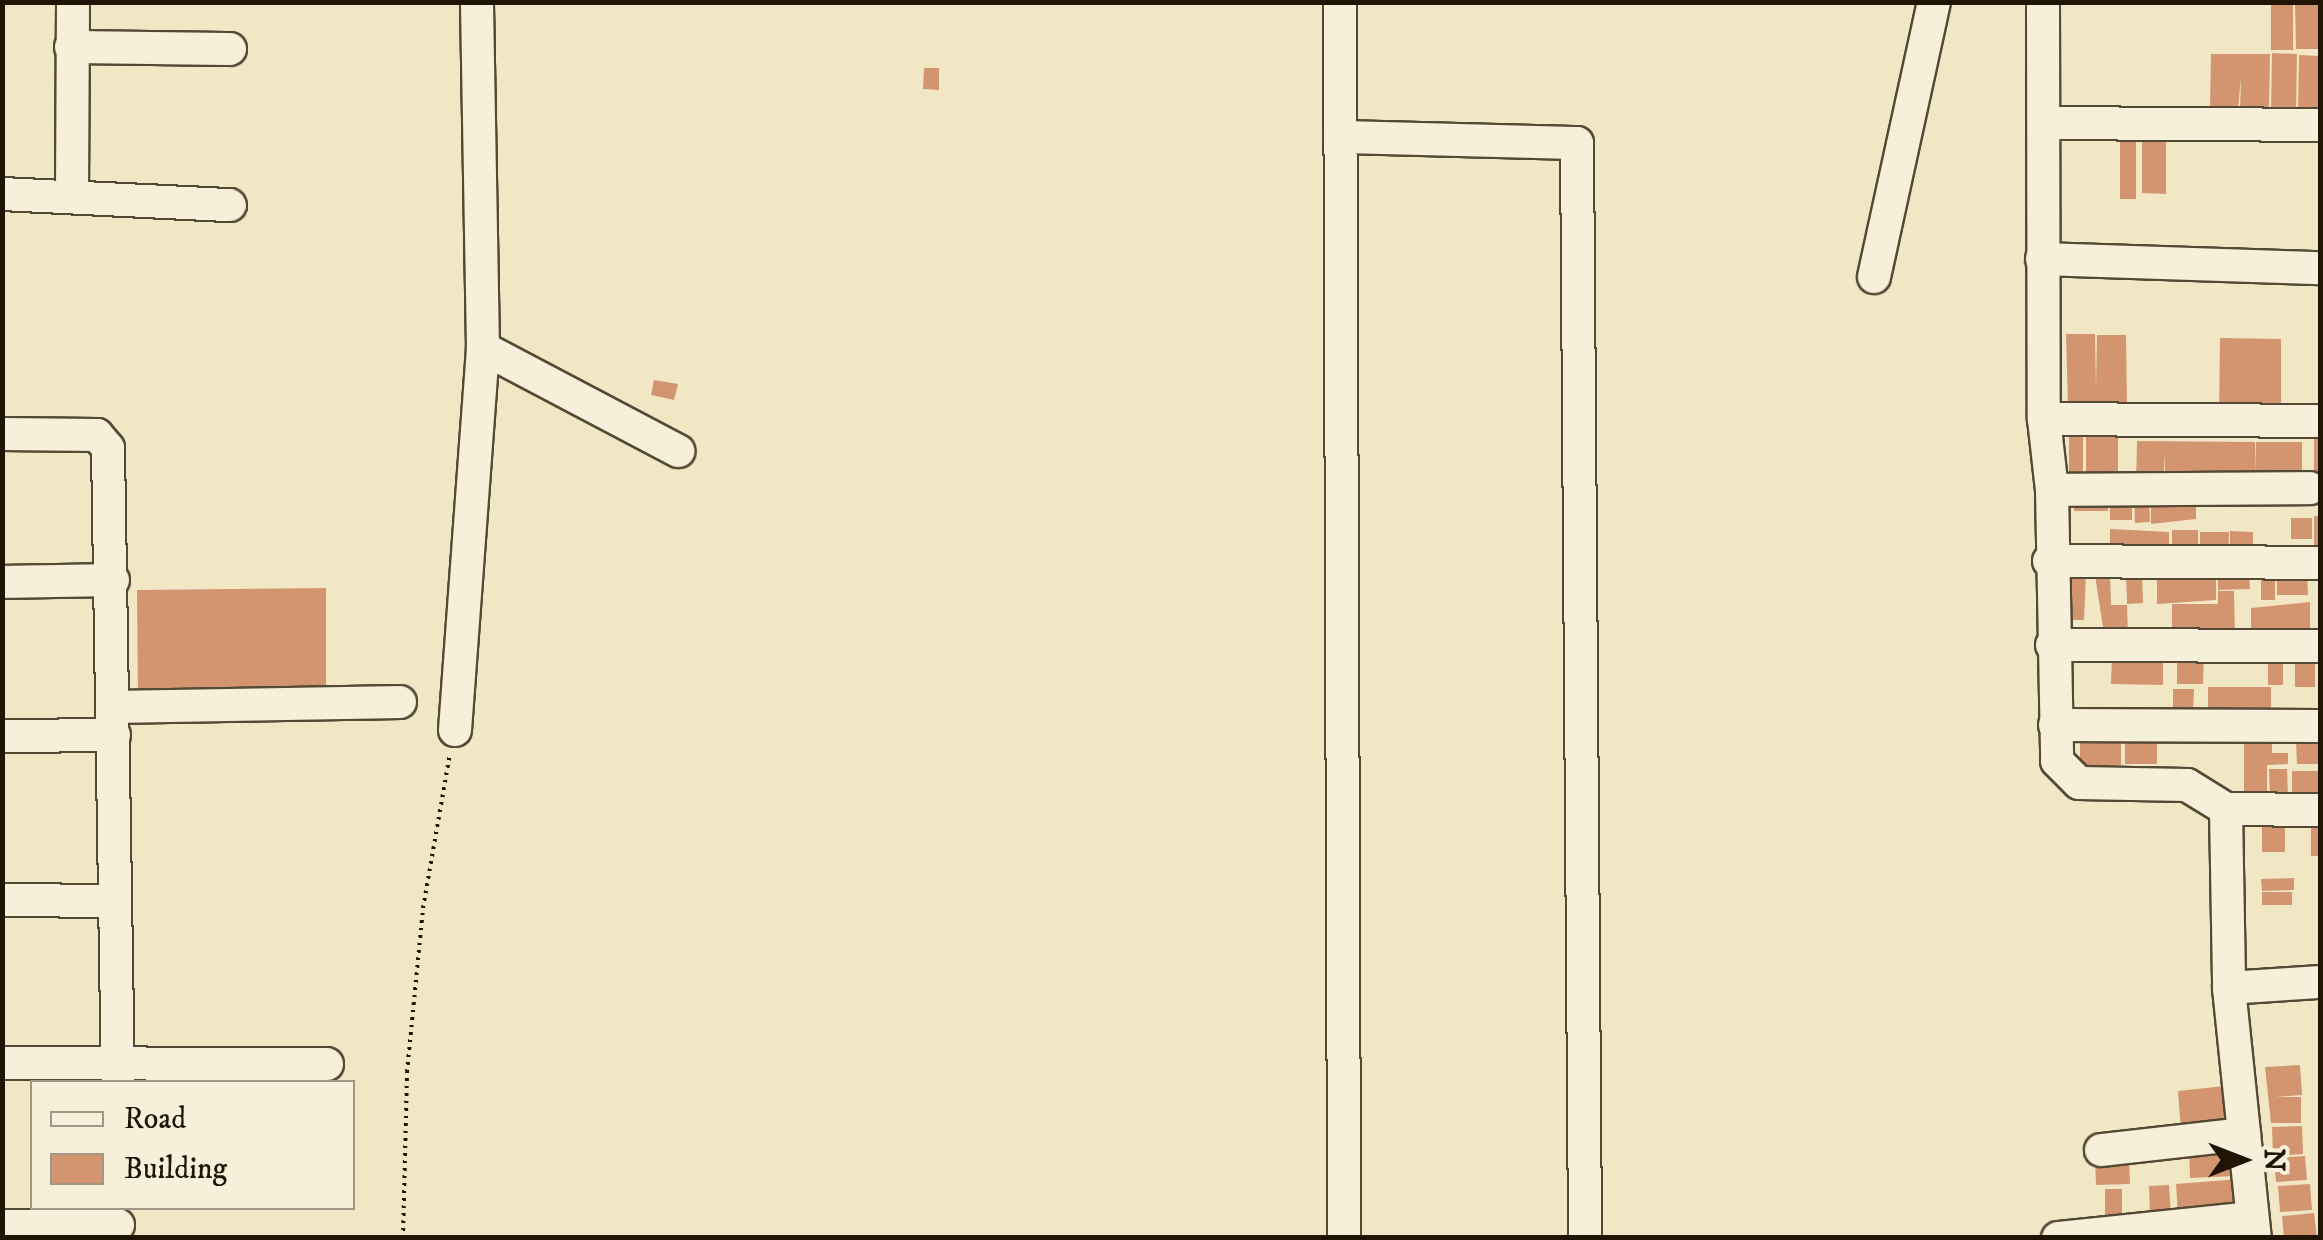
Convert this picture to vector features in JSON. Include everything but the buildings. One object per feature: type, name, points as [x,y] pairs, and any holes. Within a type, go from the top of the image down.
[{"type":"street","points":[[72,194],[73,2]]},
{"type":"street","points":[[455,730],[483,343],[477,2]]},
{"type":"street","points":[[1340,2],[1344,1238]]},
{"type":"street","points":[[1874,277],[1934,2]]},
{"type":"street","points":[[2043,2],[2044,419],[2052,490],[2049,561],[2057,761],[2079,783],[2187,785],[2226,809],[2320,810]]},
{"type":"street","points":[[72,47],[230,49]]},
{"type":"street","points":[[2045,123],[2320,124]]},
{"type":"street","points":[[1342,136],[1576,142],[1585,1238]]},
{"type":"street","points":[[2,194],[72,194],[230,205]]},
{"type":"street","points":[[2042,259],[2320,268]]},
{"type":"street","points":[[483,343],[678,452]]},
{"type":"street","points":[[2044,419],[2320,421]]},
{"type":"street","points":[[2,434],[98,435],[108,448],[118,1073]]},
{"type":"street","points":[[2052,490],[2310,488]]},
{"type":"street","points":[[2049,561],[2320,563]]},
{"type":"street","points":[[2,582],[113,580]]},
{"type":"street","points":[[2052,645],[2320,646]]},
{"type":"street","points":[[2,736],[114,721],[400,702]]},
{"type":"street","points":[[2055,726],[2320,726]]},
{"type":"street","points":[[2058,1238],[2253,1228],[2228,988],[2226,809]]},
{"type":"street","points":[[2,900],[115,901]]},
{"type":"street","points":[[2228,988],[2320,982]]},
{"type":"street","points":[[2,1063],[118,1073],[327,1064]]},
{"type":"street","points":[[2101,1150],[2244,1134]]},
{"type":"street","points":[[2,1226],[118,1223]]},
{"type":"path","points":[[403,1238],[407,1072],[422,908],[455,730]]}]
